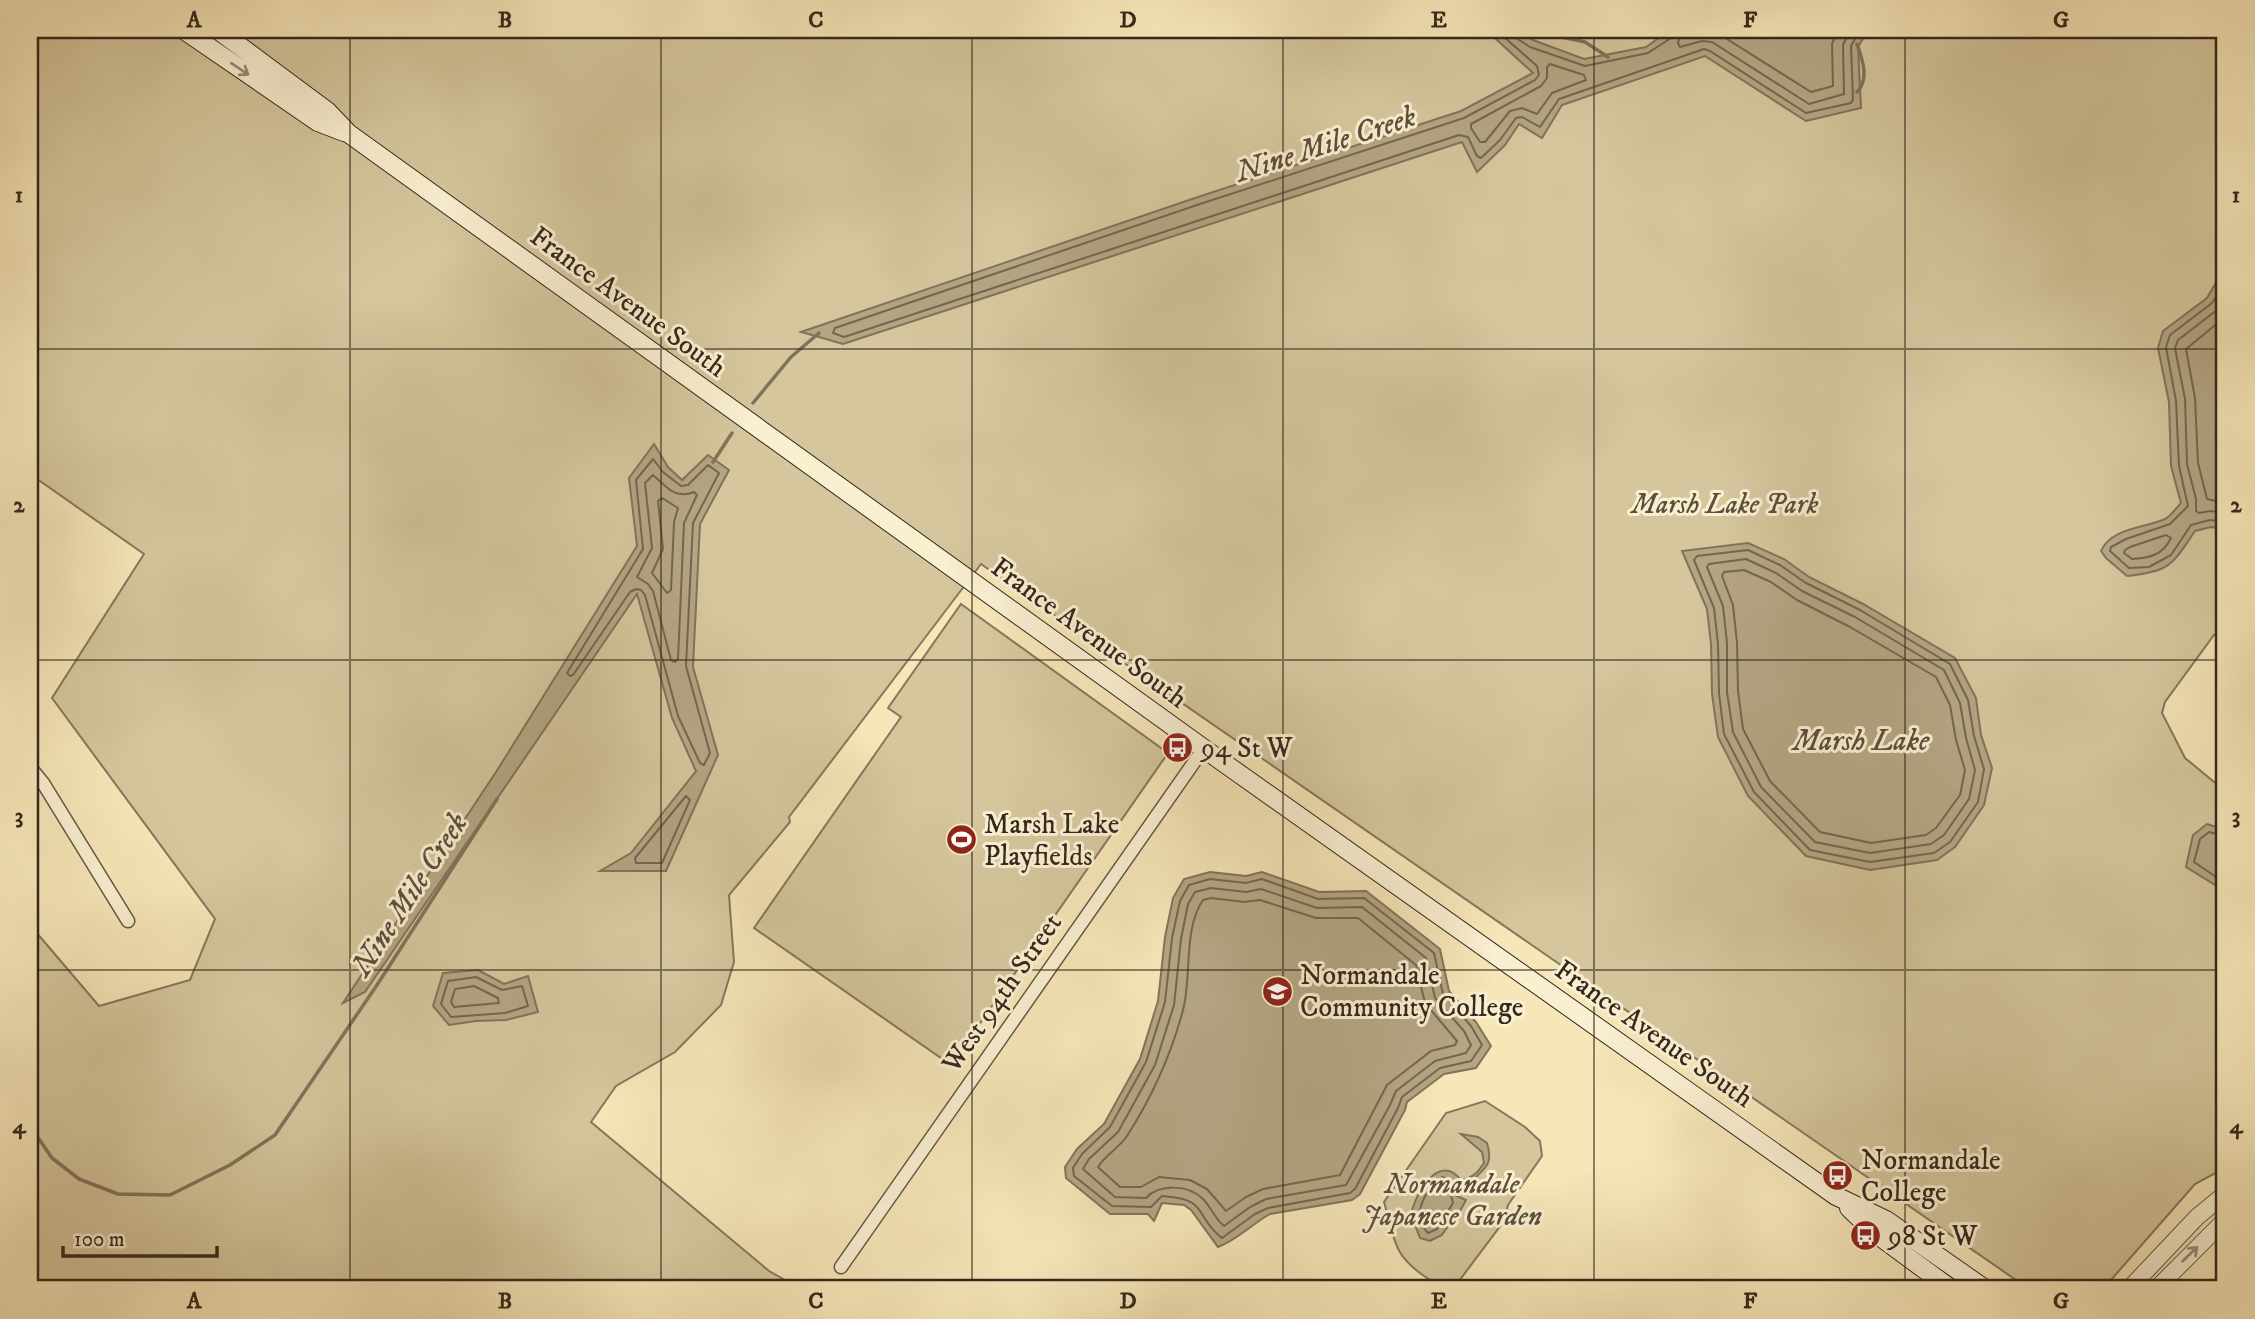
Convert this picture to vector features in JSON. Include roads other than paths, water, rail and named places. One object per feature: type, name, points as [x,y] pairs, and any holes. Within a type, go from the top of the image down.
[{"type":"main road","name":"France Avenue South","points":[[184,30],[318,122],[348,133]]},
{"type":"main road","name":"France Avenue South","points":[[218,30],[327,111],[348,133],[1204,748],[1836,1196],[1875,1233],[1951,1289]]},
{"type":"main road","name":"France Avenue South","points":[[1836,1196],[1886,1220],[1985,1289]]},
{"type":"street","name":"West 94th Street","points":[[841,1267],[1204,748]]},
{"type":"street","points":[[30,767],[43,783],[128,921]]},
{"type":"street","points":[[2129,1289],[2197,1217],[2225,1194]]},
{"type":"street","points":[[2156,1289],[2225,1220]]},
{"type":"water","points":[[1486,30],[1516,30],[1533,40],[1584,59],[1646,47],[1670,30],[1868,30],[1858,47],[1861,108],[1806,121],[1705,56],[1562,105],[1542,138],[1519,124],[1505,145],[1477,172],[1462,142],[843,344],[801,332],[1461,111],[1533,73]]},
{"type":"water","points":[[2225,267],[2225,529],[2211,527],[2195,531],[2168,565],[2153,572],[2127,576],[2101,551],[2106,543],[2120,533],[2165,519],[2181,503],[2171,466],[2169,402],[2158,348],[2163,331],[2207,298]]},
{"type":"water","points":[[654,444],[668,467],[682,480],[708,455],[729,470],[700,524],[693,667],[718,755],[666,871],[600,871],[631,853],[696,771],[672,718],[637,594],[365,992],[343,1003],[496,772],[637,546],[629,478]]},
{"type":"water","name":"Marsh Lake","points":[[1748,543],[1784,559],[1809,577],[1863,604],[1955,658],[1976,698],[1981,735],[1992,768],[1984,805],[1955,847],[1937,860],[1870,870],[1806,856],[1748,796],[1718,737],[1712,694],[1707,609],[1682,551]]},
{"type":"water","points":[[2207,824],[2225,830],[2225,891],[2186,867],[2193,835]]},
{"type":"water","points":[[1210,872],[1246,876],[1262,872],[1319,892],[1366,891],[1440,949],[1449,991],[1476,1022],[1491,1046],[1476,1068],[1444,1074],[1407,1102],[1360,1194],[1352,1200],[1270,1214],[1218,1247],[1191,1210],[1184,1205],[1162,1203],[1154,1221],[1148,1214],[1110,1214],[1066,1178],[1065,1167],[1077,1149],[1104,1124],[1140,1059],[1158,1001],[1165,937],[1173,898],[1184,879]]},
{"type":"water","points":[[478,970],[504,984],[528,976],[538,1012],[506,1020],[449,1025],[433,1006],[443,973]]},
{"type":"water","points":[[1461,1134],[1478,1137],[1487,1143],[1488,1163],[1470,1186],[1457,1191],[1457,1196],[1466,1200],[1460,1211],[1453,1212],[1454,1217],[1442,1235],[1430,1241],[1420,1238],[1411,1215],[1417,1196],[1429,1179],[1444,1171],[1453,1173],[1461,1180],[1465,1179],[1475,1174],[1484,1163],[1482,1152]]},
{"type":"waterway","points":[[1528,30],[1585,42],[1608,57]]},
{"type":"waterway","name":"Nine Mile Creek","points":[[1857,44],[1864,75],[1857,92]]},
{"type":"waterway","name":"Nine Mile Creek","points":[[753,403],[791,357],[819,333]]},
{"type":"waterway","name":"Nine Mile Creek","points":[[713,462],[732,433]]},
{"type":"waterway","name":"Nine Mile Creek","points":[[30,1126],[52,1158],[79,1179],[118,1194],[170,1195],[230,1165],[275,1135],[377,985],[497,799]]},
{"type":"place","name":"94 St W","points":[[1178,748]]},
{"type":"place","name":"Marsh Lake Playfields","points":[[961,840]]},
{"type":"place","name":"Normandale Community College","points":[[1277,991]]},
{"type":"place","name":"Normandale College","points":[[1838,1176]]},
{"type":"place","name":"98 St W","points":[[1865,1236]]},
{"type":"park label","name":"Marsh Lake Park","points":[[1725,504]]},
{"type":"park label","name":"Normandale Japanese Garden","points":[[1452,1200]]}]
